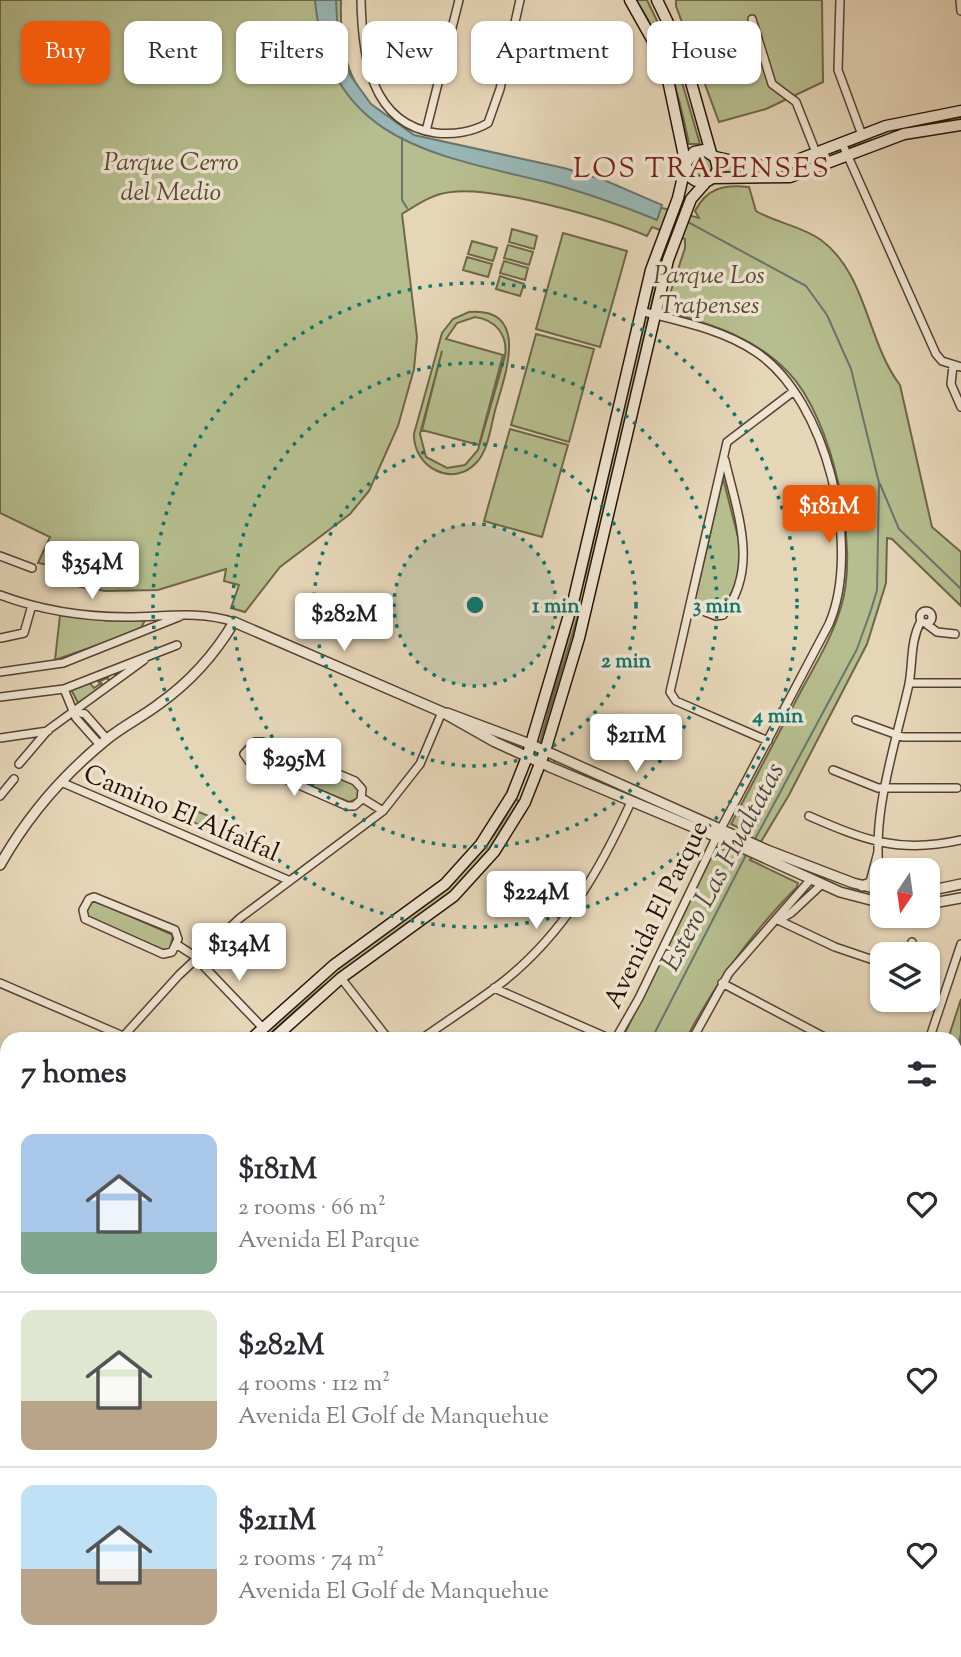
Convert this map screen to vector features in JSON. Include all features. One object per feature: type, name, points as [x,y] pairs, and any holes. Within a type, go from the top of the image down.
[{"type":"main road","points":[[630,0],[653,41],[666,74],[678,118],[686,166],[692,180],[784,178],[804,173],[904,134],[961,125]]},
{"type":"main road","points":[[281,1032],[341,978],[454,896],[494,852],[525,802],[541,763],[598,565],[674,243],[689,204],[710,180],[718,166],[683,54],[657,0]]},
{"type":"main road","points":[[257,1032],[334,965],[445,884],[481,844],[512,795],[527,757],[574,598],[650,271],[678,198],[686,166],[697,151],[764,166],[787,164],[907,121],[961,111]]},
{"type":"main road","points":[[512,795],[520,796],[525,802]]},
{"type":"street","points":[[361,0],[365,50],[377,90],[393,116],[426,131],[458,133],[488,122],[499,84]]},
{"type":"street","points":[[426,131],[459,0]]},
{"type":"street","points":[[517,21],[520,0]]},
{"type":"street","points":[[517,21],[526,0]]},
{"type":"street","points":[[839,0],[838,70],[862,135]]},
{"type":"street","points":[[960,0],[961,11]]},
{"type":"street","points":[[752,19],[774,88],[796,102],[817,155]]},
{"type":"street","points":[[842,143],[936,354],[957,367],[950,384],[961,407]]},
{"type":"street","name":"Avenida El Parque","points":[[619,1032],[639,998],[721,828],[830,624],[839,598],[843,569],[842,535],[824,451],[810,417],[794,391],[772,364],[745,346],[712,331],[640,312]]},
{"type":"street","points":[[768,741],[672,699],[671,690],[729,439],[794,391]]},
{"type":"street","points":[[690,606],[716,616],[723,615],[742,579],[745,551],[724,456]]},
{"type":"street","points":[[0,556],[32,568]]},
{"type":"street","points":[[0,595],[32,605],[98,616],[209,615],[234,622],[442,712],[530,744],[721,828],[738,841],[811,879],[870,899]]},
{"type":"street","points":[[1,638],[24,634],[32,605]]},
{"type":"street","points":[[0,672],[63,663],[181,615]]},
{"type":"street","points":[[0,865],[30,818],[61,782],[103,742],[158,705],[190,679],[217,648],[234,622]]},
{"type":"street","points":[[879,858],[886,788],[909,683],[914,640],[923,622],[937,632],[955,634]]},
{"type":"street","points":[[0,697],[64,688],[177,645]]},
{"type":"street","points":[[19,764],[48,730],[146,658]]},
{"type":"street","points":[[909,683],[961,683]]},
{"type":"street","points":[[64,688],[74,711]]},
{"type":"street","points":[[74,711],[85,714],[103,742]]},
{"type":"street","points":[[442,712],[527,757],[716,838],[738,841]]},
{"type":"street","points":[[128,1032],[196,958],[288,880],[383,811],[420,764],[442,712]]},
{"type":"street","points":[[856,720],[896,736],[961,737]]},
{"type":"street","points":[[0,738],[48,730]]},
{"type":"street","points":[[263,742],[358,783],[362,789],[362,798],[357,805],[347,806],[251,764],[245,759],[245,752],[252,743],[263,742]]},
{"type":"street","points":[[833,770],[875,787],[957,788]]},
{"type":"street","points":[[0,796],[13,779]]},
{"type":"street","name":"Camino El Alfalfal","points":[[61,782],[288,880]]},
{"type":"street","points":[[362,798],[383,811]]},
{"type":"street","points":[[431,1032],[494,988],[528,959],[573,909],[602,863],[631,802]]},
{"type":"street","points":[[809,816],[864,840],[922,845],[961,839]]},
{"type":"street","points":[[866,884],[878,852]]},
{"type":"street","points":[[765,853],[870,886]]},
{"type":"street","points":[[696,1032],[722,983],[811,879],[818,875],[841,878]]},
{"type":"street","points":[[778,920],[791,913],[822,884]]},
{"type":"street","points":[[940,888],[961,884]]},
{"type":"street","points":[[90,898],[99,898],[173,929],[177,934],[176,944],[171,953],[163,954],[86,920],[82,916],[83,909],[90,898]]},
{"type":"street","points":[[940,902],[960,898]]},
{"type":"street","points":[[778,920],[835,947],[870,959]]},
{"type":"street","points":[[176,944],[196,958],[262,1027]]},
{"type":"street","points":[[932,1032],[961,944]]},
{"type":"street","points":[[341,978],[383,1032]]},
{"type":"street","points":[[0,983],[109,1032]]},
{"type":"street","points":[[722,983],[815,1032]]},
{"type":"street","points":[[494,988],[596,1032]]},
{"type":"green space","name":"Parque Cerro del Medio","points":[[0,0],[341,0],[341,21],[236,21],[236,84],[348,84],[348,65],[370,105],[398,136],[699,218],[695,211],[705,197],[717,189],[749,187],[756,211],[806,231],[836,254],[858,289],[880,349],[900,385],[932,527],[961,552],[961,606],[892,539],[887,538],[886,583],[867,644],[789,795],[750,860],[798,883],[797,887],[764,922],[736,959],[690,1032],[625,1032],[716,847],[740,854],[751,834],[731,824],[828,640],[841,607],[846,582],[847,551],[838,484],[830,451],[804,393],[788,372],[762,350],[719,328],[672,313],[666,306],[685,248],[685,239],[652,227],[647,236],[549,205],[470,191],[438,195],[402,214],[417,337],[414,369],[398,426],[369,491],[350,514],[280,567],[245,612],[231,608],[239,585],[224,581],[226,569],[158,590],[105,591],[64,584],[66,568],[38,563],[50,537],[0,513]]},
{"type":"green space","points":[[636,0],[647,0],[657,21],[648,21]]},
{"type":"green space","points":[[676,0],[822,0],[823,82],[766,109],[719,122],[705,84],[761,84],[761,21],[682,21]]},
{"type":"green space","points":[[674,84],[683,84],[700,144],[689,144]]},
{"type":"green space","points":[[961,115],[961,121],[903,131],[849,147],[850,144],[885,131]]},
{"type":"green space","points":[[836,151],[840,153],[789,173],[726,173],[726,165],[782,167]]},
{"type":"green space","points":[[702,156],[709,159],[712,166],[709,173],[702,176],[695,173],[692,166],[695,159]]},
{"type":"green space","points":[[512,229],[537,236],[534,249],[509,242]]},
{"type":"green space","points":[[563,233],[627,251],[600,347],[536,329]]},
{"type":"green space","points":[[472,241],[497,248],[493,261],[468,254]]},
{"type":"green space","points":[[508,245],[533,252],[529,265],[504,258]]},
{"type":"green space","points":[[467,257],[492,264],[488,277],[463,270]]},
{"type":"green space","points":[[662,259],[591,572],[540,742],[586,572],[648,302]]},
{"type":"green space","points":[[504,261],[528,268],[525,280],[500,273]]},
{"type":"green space","points":[[500,276],[524,284],[520,296],[496,289]]},
{"type":"green space","points":[[469,312],[488,313],[501,320],[507,331],[509,346],[504,378],[481,457],[467,470],[446,474],[427,464],[420,456],[415,446],[414,434],[442,333],[453,319]],"holes":[[[475,317],[489,321],[499,330],[505,341],[505,356],[478,450],[465,465],[447,468],[426,457],[420,434],[442,351],[422,430],[479,445],[503,355],[446,339],[457,323]]]},
{"type":"green space","points":[[536,334],[594,349],[569,442],[511,425]]},
{"type":"green space","points":[[510,429],[568,445],[542,537],[484,521]]},
{"type":"green space","points":[[723,478],[742,553],[737,582],[722,611],[716,613],[698,605],[695,599]]},
{"type":"green space","points":[[60,615],[109,621],[145,620],[140,630],[55,660]]},
{"type":"green space","points":[[107,676],[110,682],[107,678],[100,681],[103,686],[78,703],[71,689],[90,683],[94,688],[100,684],[97,680]]},
{"type":"green space","points":[[256,745],[356,785],[360,792],[357,799],[349,802],[253,762],[248,753]]},
{"type":"green space","points":[[555,759],[691,819],[690,822],[553,764]]},
{"type":"green space","points":[[515,798],[519,802],[489,850],[450,893],[322,987],[272,1032],[266,1032],[345,962],[441,891],[483,849]]},
{"type":"green space","points":[[189,808],[211,817],[206,828],[184,818]]},
{"type":"green space","points":[[96,901],[173,935],[170,949],[166,951],[87,917],[86,911],[91,902]]},
{"type":"green space","points":[[961,999],[961,1032],[950,1032]]},
{"type":"water","points":[[315,0],[336,0],[337,21],[319,21]]},
{"type":"water","points":[[348,69],[371,104],[414,135],[564,168],[604,180],[662,205],[657,220],[574,190],[463,162],[426,149],[392,133],[363,112],[340,84],[348,84]]},
{"type":"waterway","points":[[402,138],[402,200],[407,208]]},
{"type":"waterway","name":"Estero Las Hualtatas","points":[[686,221],[806,286],[827,315],[851,369],[879,483],[877,590],[871,610],[857,649],[754,841]]},
{"type":"waterway","points":[[880,484],[899,529],[961,589]]},
{"type":"waterway","name":"Estero Las Hualtatas","points":[[655,1032],[746,855]]},
{"type":"district","name":"LOS TRAPENSES","points":[[702,167]]},
{"type":"park label","name":"Parque Los Trapenses","points":[[709,289]]}]
